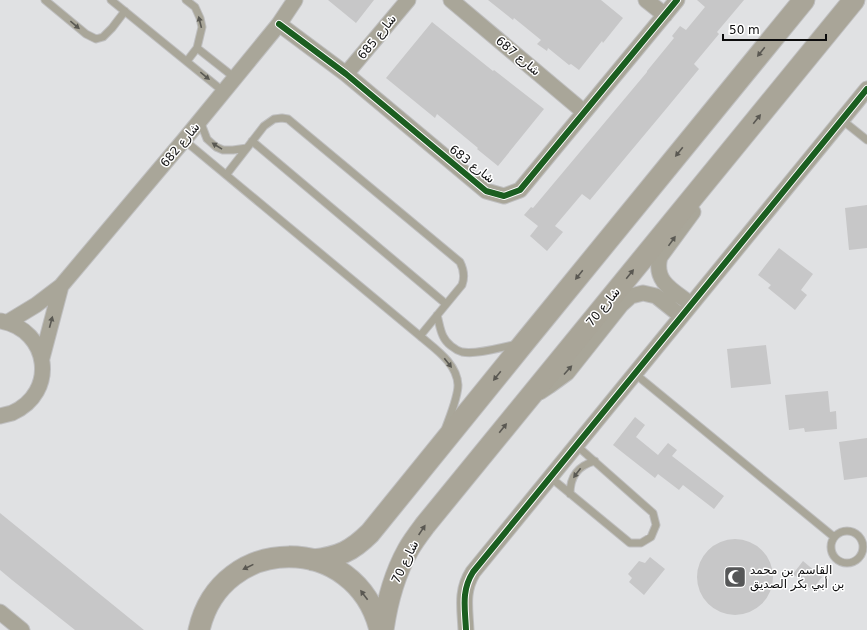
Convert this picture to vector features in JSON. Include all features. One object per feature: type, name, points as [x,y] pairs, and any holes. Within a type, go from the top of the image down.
[{"type":"main road","points":[[313,560],[339,555],[350,550],[370,534],[524,342],[804,0]]},
{"type":"main road","name":"شارع 70","points":[[383,630],[386,608],[395,578],[408,550],[426,524],[854,0]]},
{"type":"main road","points":[[199,630],[206,608],[222,585],[245,568],[258,562],[271,558],[285,557],[300,557],[313,560],[334,568],[352,580],[367,597],[377,617],[380,630]]},
{"type":"street","name":"شارع 682","points":[[4,321],[36,305],[61,286],[224,92],[279,24],[295,0]]},
{"type":"street","name":"شارع 685","points":[[346,74],[408,0]]},
{"type":"street","name":"شارع 687","points":[[451,0],[584,112]]},
{"type":"street","points":[[646,0],[665,15]]},
{"type":"street","name":"شارع 683","points":[[279,24],[346,74],[486,191],[504,196],[520,190],[678,0]]},
{"type":"street","points":[[466,630],[465,594],[468,580],[473,572],[867,89]]},
{"type":"street","points":[[691,304],[664,283],[659,274],[660,257],[726,165],[744,135]]},
{"type":"street","name":"شارع 682","points":[[0,416],[11,413],[26,405],[37,391],[42,375],[42,358],[61,286]]},
{"type":"street","points":[[525,401],[550,386],[567,373],[621,305],[631,296],[643,293],[656,296],[681,316]]},
{"type":"street","points":[[4,321],[20,327],[30,335],[42,358]]},
{"type":"street","points":[[0,612],[22,630]]},
{"type":"lane","points":[[45,0],[86,34],[96,39],[103,37],[125,11]]},
{"type":"lane","points":[[111,0],[224,92]]},
{"type":"lane","points":[[186,0],[195,7],[202,27],[197,48],[187,61]]},
{"type":"lane","points":[[197,48],[235,78]]},
{"type":"lane","points":[[226,175],[264,126],[274,119],[288,119],[460,262],[464,268],[464,279],[462,285],[420,336]]},
{"type":"lane","points":[[842,120],[867,140]]},
{"type":"lane","points":[[200,121],[207,139],[216,147],[223,150],[247,148]]},
{"type":"lane","points":[[184,140],[445,358],[454,370],[458,384],[454,403],[440,446]]},
{"type":"lane","points":[[252,141],[446,304]]},
{"type":"lane","points":[[437,315],[443,336],[449,344],[461,352],[484,351],[524,342]]},
{"type":"lane","points":[[634,373],[834,537]]},
{"type":"lane","points":[[550,477],[630,543],[641,543],[651,537],[656,525],[653,513],[576,445]]},
{"type":"lane","points":[[570,494],[572,480],[576,473],[584,465],[595,461]]},
{"type":"lane","points":[[849,530],[857,534],[862,540],[864,549],[861,557],[854,562],[846,564],[838,560],[832,554],[831,545],[834,537],[840,532],[849,530]]},
{"type":"building","points":[[328,0],[374,0],[356,23]]},
{"type":"building","points":[[488,0],[601,0],[623,18],[579,70],[571,64],[569,65],[548,48],[547,51],[537,44],[541,40],[514,18],[513,20]]},
{"type":"building","points":[[697,0],[744,0],[717,32],[719,34],[694,64],[699,69],[590,200],[582,194],[555,226],[563,232],[547,251],[530,236],[538,226],[524,215],[531,207],[533,208],[647,72],[674,38],[672,36],[680,26],[686,30],[705,7]]},
{"type":"building","points":[[432,22],[493,71],[494,70],[544,109],[498,166],[437,114],[435,118],[386,78]]},
{"type":"building","points":[[867,205],[867,248],[849,250],[845,208]]},
{"type":"building","points":[[779,248],[813,274],[801,290],[807,295],[795,310],[768,288],[771,285],[758,275]]},
{"type":"building","points":[[766,345],[771,384],[731,388],[727,349]]},
{"type":"building","points":[[828,391],[830,412],[836,411],[837,429],[805,432],[804,428],[789,430],[785,395]]},
{"type":"building","points":[[635,417],[645,425],[636,437],[658,455],[668,443],[677,450],[672,456],[724,496],[714,509],[683,485],[679,490],[658,474],[655,478],[613,445]]},
{"type":"building","points":[[867,438],[867,477],[844,480],[839,442]]},
{"type":"building","points":[[0,513],[144,630],[75,630],[12,580],[0,570]]},
{"type":"building","name":"القاسم بن محمد بن أبي بكر الصديق","points":[[735,539],[749,542],[762,550],[770,563],[773,577],[770,591],[762,604],[749,612],[735,615],[721,612],[708,604],[700,591],[697,577],[700,563],[708,550],[721,542]]},
{"type":"building","points":[[650,557],[665,569],[644,595],[629,582],[632,578],[628,574],[639,561],[645,563]]},
{"type":"building","points":[[803,561],[822,577],[812,590],[793,574]]},
{"type":"cycle path","points":[[279,24],[346,74],[486,191],[504,196],[520,190],[677,0]]},
{"type":"cycle path","points":[[466,630],[465,593],[469,579],[473,572],[867,89]]},
{"type":"place","name":"القاسم بن محمد بن أبي بكر الصديق","points":[[735,577]]}]
